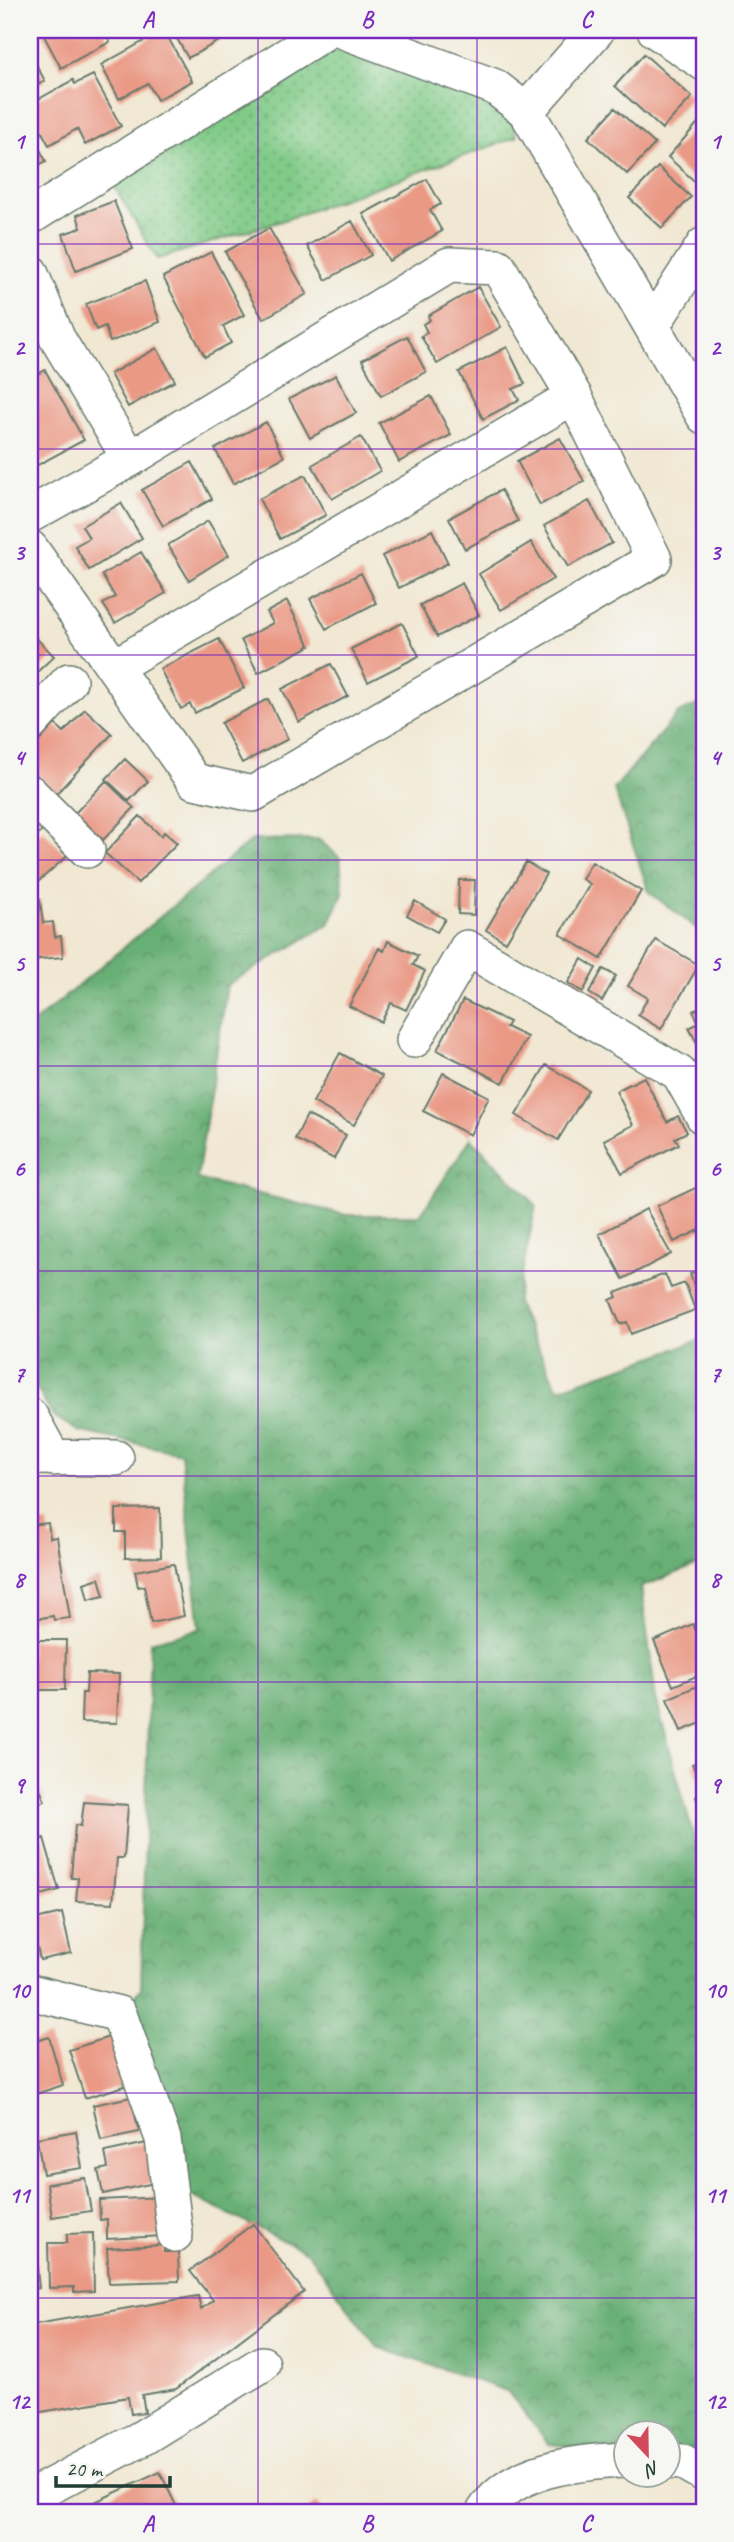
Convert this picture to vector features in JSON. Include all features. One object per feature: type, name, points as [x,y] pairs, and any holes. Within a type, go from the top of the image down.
[{"type":"street","points":[[30,216],[328,30]]},
{"type":"street","points":[[341,30],[495,87],[526,111],[653,324],[704,416]]},
{"type":"street","points":[[526,111],[597,30]]},
{"type":"street","points":[[655,30],[704,63]]},
{"type":"street","points":[[653,324],[704,245]]},
{"type":"street","points":[[30,515],[130,459],[449,265],[498,268],[573,396],[654,559],[253,794],[194,781],[30,548]]},
{"type":"street","points":[[30,272],[43,343],[130,459]]},
{"type":"street","points":[[114,667],[573,396]]},
{"type":"street","points":[[30,724],[69,681]]},
{"type":"street","points":[[30,793],[87,850]]},
{"type":"street","points":[[414,1041],[467,948],[679,1073],[700,1100]]},
{"type":"street","points":[[30,1416],[42,1457],[116,1458]]},
{"type":"street","points":[[30,1992],[119,2014],[163,2139],[174,2234]]},
{"type":"street","points":[[30,2497],[142,2438],[262,2364]]},
{"type":"street","points":[[484,2512],[504,2490],[548,2469],[589,2461],[612,2460]]},
{"type":"street","points":[[682,2462],[704,2474]]},
{"type":"green space","points":[[335,50],[489,104],[509,115],[517,137],[281,221],[157,259],[114,186]]},
{"type":"green space","points":[[704,702],[704,934],[649,892],[614,789],[678,713]]},
{"type":"green space","points":[[318,839],[340,858],[343,893],[329,924],[227,985],[197,1179],[346,1215],[420,1215],[471,1138],[536,1205],[516,1302],[558,1389],[704,1339],[704,1562],[641,1587],[656,1699],[704,1875],[704,2459],[682,2457],[682,2420],[612,2420],[612,2451],[549,2444],[507,2391],[377,2347],[307,2252],[179,2190],[130,2001],[141,1989],[150,1642],[200,1629],[181,1453],[78,1431],[52,1415],[30,1376],[30,1026],[252,840]]},
{"type":"building","points":[[51,30],[104,30],[110,42],[61,68],[43,34]]},
{"type":"building","points":[[164,30],[192,81],[157,100],[148,83],[119,99],[101,65]]},
{"type":"building","points":[[172,30],[232,30],[234,33],[188,58]]},
{"type":"building","points":[[30,53],[45,81],[30,89]]},
{"type":"building","points":[[644,54],[692,97],[662,129],[615,86]]},
{"type":"building","points":[[93,75],[121,126],[85,145],[77,129],[49,145],[30,110],[30,104],[73,80],[75,84]]},
{"type":"building","points":[[615,108],[655,144],[627,174],[588,138]]},
{"type":"building","points":[[704,116],[704,190],[668,157]]},
{"type":"building","points":[[30,131],[46,161],[30,170]]},
{"type":"building","points":[[658,167],[691,197],[662,228],[629,198]]},
{"type":"building","points":[[427,179],[441,204],[430,210],[442,231],[389,261],[363,214]]},
{"type":"building","points":[[114,201],[133,249],[76,271],[63,234],[81,228],[77,215]]},
{"type":"building","points":[[352,221],[371,255],[326,280],[307,246]]},
{"type":"building","points":[[269,228],[307,294],[263,319],[225,252]]},
{"type":"building","points":[[211,252],[244,315],[223,326],[231,343],[205,357],[163,277]]},
{"type":"building","points":[[145,281],[160,322],[110,342],[105,326],[96,330],[86,304]]},
{"type":"building","points":[[478,287],[501,327],[437,364],[421,336],[427,332],[423,324],[430,320],[428,316]]},
{"type":"building","points":[[407,336],[426,372],[381,396],[362,360]]},
{"type":"building","points":[[507,347],[525,384],[513,389],[519,400],[483,419],[459,372]]},
{"type":"building","points":[[157,348],[175,381],[128,407],[110,374]]},
{"type":"building","points":[[45,370],[84,440],[36,466],[30,454],[30,378]]},
{"type":"building","points":[[336,375],[356,413],[310,438],[289,399]]},
{"type":"building","points":[[431,396],[451,435],[399,462],[379,423]]},
{"type":"building","points":[[266,422],[284,457],[233,484],[215,449]]},
{"type":"building","points":[[361,437],[380,471],[332,499],[312,465]]},
{"type":"building","points":[[560,438],[584,481],[540,505],[517,461]]},
{"type":"building","points":[[192,462],[212,499],[163,526],[142,490]]},
{"type":"building","points":[[305,475],[326,515],[280,539],[259,499]]},
{"type":"building","points":[[501,490],[518,521],[465,549],[449,518]]},
{"type":"building","points":[[589,501],[612,543],[568,567],[544,526]]},
{"type":"building","points":[[121,503],[142,538],[89,570],[75,546],[89,538],[82,526]]},
{"type":"building","points":[[208,521],[229,555],[189,580],[168,545]]},
{"type":"building","points":[[432,530],[448,563],[399,588],[382,556]]},
{"type":"building","points":[[531,542],[553,579],[501,610],[479,574]]},
{"type":"building","points":[[141,552],[166,593],[115,623],[103,604],[115,597],[102,575]]},
{"type":"building","points":[[361,573],[376,603],[326,629],[310,599]]},
{"type":"building","points":[[462,583],[479,615],[437,637],[420,605]]},
{"type":"building","points":[[287,601],[310,646],[258,673],[241,640],[273,623],[267,612]]},
{"type":"building","points":[[402,623],[419,656],[368,682],[351,649]]},
{"type":"building","points":[[30,632],[54,656],[34,675],[30,670]]},
{"type":"building","points":[[219,639],[244,688],[195,713],[190,704],[181,709],[160,669]]},
{"type":"building","points":[[331,664],[348,696],[299,722],[282,689]]},
{"type":"building","points":[[268,699],[288,739],[242,763],[221,723]]},
{"type":"building","points":[[85,709],[112,734],[56,794],[30,769],[30,751],[55,724],[64,732]]},
{"type":"building","points":[[125,759],[148,781],[129,801],[106,779]]},
{"type":"building","points":[[106,781],[134,808],[103,840],[75,813]]},
{"type":"building","points":[[140,816],[161,836],[164,832],[177,843],[138,883],[105,853]]},
{"type":"building","points":[[43,830],[67,856],[30,889],[30,842]]},
{"type":"building","points":[[526,862],[546,874],[506,942],[486,930]]},
{"type":"building","points":[[592,862],[641,891],[601,959],[560,934],[590,884],[582,879]]},
{"type":"building","points":[[459,880],[475,880],[474,915],[458,914]]},
{"type":"building","points":[[40,900],[43,923],[53,922],[55,937],[61,936],[63,957],[30,960],[30,901]]},
{"type":"building","points":[[415,901],[445,919],[437,932],[407,915]]},
{"type":"building","points":[[656,940],[699,965],[661,1029],[638,1015],[648,998],[628,986]]},
{"type":"building","points":[[388,941],[418,956],[413,965],[425,971],[406,1010],[391,1003],[381,1022],[349,1006],[379,948],[384,951]]},
{"type":"building","points":[[582,959],[596,968],[583,992],[568,983]]},
{"type":"building","points":[[603,969],[616,976],[602,1001],[589,993]]},
{"type":"building","points":[[463,1000],[509,1022],[506,1027],[527,1037],[503,1083],[437,1050]]},
{"type":"building","points":[[704,1005],[704,1056],[689,1028],[699,1023],[693,1011]]},
{"type":"building","points":[[340,1053],[382,1076],[354,1125],[313,1102]]},
{"type":"building","points":[[546,1065],[588,1090],[558,1140],[516,1115]]},
{"type":"building","points":[[443,1073],[489,1097],[470,1135],[423,1111]]},
{"type":"building","points":[[644,1077],[667,1122],[678,1116],[687,1132],[675,1138],[679,1144],[622,1173],[604,1140],[633,1125],[616,1091]]},
{"type":"building","points":[[307,1115],[346,1135],[334,1159],[295,1139]]},
{"type":"building","points":[[704,1184],[704,1228],[674,1242],[657,1206]]},
{"type":"building","points":[[646,1209],[671,1254],[623,1279],[599,1234]]},
{"type":"building","points":[[704,1268],[704,1312],[690,1274]]},
{"type":"building","points":[[665,1274],[671,1288],[685,1283],[695,1310],[631,1334],[627,1322],[620,1324],[610,1300],[617,1297],[615,1293]]},
{"type":"building","points":[[160,1508],[161,1557],[125,1558],[125,1532],[116,1532],[116,1509]]},
{"type":"building","points":[[48,1523],[50,1538],[57,1537],[70,1618],[54,1620],[53,1616],[30,1620],[30,1525]]},
{"type":"building","points":[[174,1564],[184,1616],[151,1623],[144,1586],[138,1587],[135,1571]]},
{"type":"building","points":[[99,1578],[104,1596],[88,1600],[84,1583]]},
{"type":"building","points":[[693,1624],[695,1629],[704,1626],[704,1673],[673,1686],[654,1641]]},
{"type":"building","points":[[30,1640],[66,1640],[65,1690],[30,1690]]},
{"type":"building","points":[[87,1673],[119,1674],[117,1723],[81,1722],[82,1693],[86,1693]]},
{"type":"building","points":[[704,1683],[704,1722],[681,1731],[667,1699]]},
{"type":"building","points":[[704,1759],[704,1781],[700,1783],[692,1764]]},
{"type":"building","points":[[30,1767],[45,1801],[30,1807]]},
{"type":"building","points":[[704,1794],[704,1816],[696,1797]]},
{"type":"building","points":[[84,1802],[128,1805],[124,1858],[117,1858],[113,1903],[76,1901],[78,1878],[71,1878],[75,1825],[81,1826]]},
{"type":"building","points":[[44,1838],[59,1890],[30,1898],[30,1843]]},
{"type":"building","points":[[62,1913],[71,1953],[40,1960],[31,1920]]},
{"type":"building","points":[[112,2036],[128,2085],[85,2098],[69,2050]]},
{"type":"building","points":[[49,2037],[63,2085],[33,2095],[30,2086],[30,2043]]},
{"type":"building","points":[[131,2097],[139,2132],[101,2140],[93,2105]]},
{"type":"building","points":[[76,2131],[82,2168],[43,2174],[37,2138]]},
{"type":"building","points":[[147,2143],[154,2183],[103,2194],[98,2170],[108,2168],[105,2152]]},
{"type":"building","points":[[85,2178],[91,2211],[52,2217],[47,2184]]},
{"type":"building","points":[[163,2197],[164,2236],[107,2239],[107,2219],[100,2220],[99,2200]]},
{"type":"building","points":[[253,2224],[304,2292],[176,2389],[142,2395],[145,2412],[131,2414],[128,2397],[30,2414],[30,2325],[198,2296],[201,2309],[213,2300],[190,2271]]},
{"type":"building","points":[[93,2233],[94,2291],[74,2292],[74,2287],[49,2288],[48,2243],[67,2243],[67,2234]]},
{"type":"building","points":[[164,2245],[164,2252],[178,2252],[179,2281],[109,2283],[107,2248]]},
{"type":"building","points":[[30,2252],[35,2252],[39,2288],[30,2289]]},
{"type":"building","points":[[160,2472],[179,2512],[73,2512]]},
{"type":"building","points":[[316,2503],[326,2512],[306,2512]]}]
